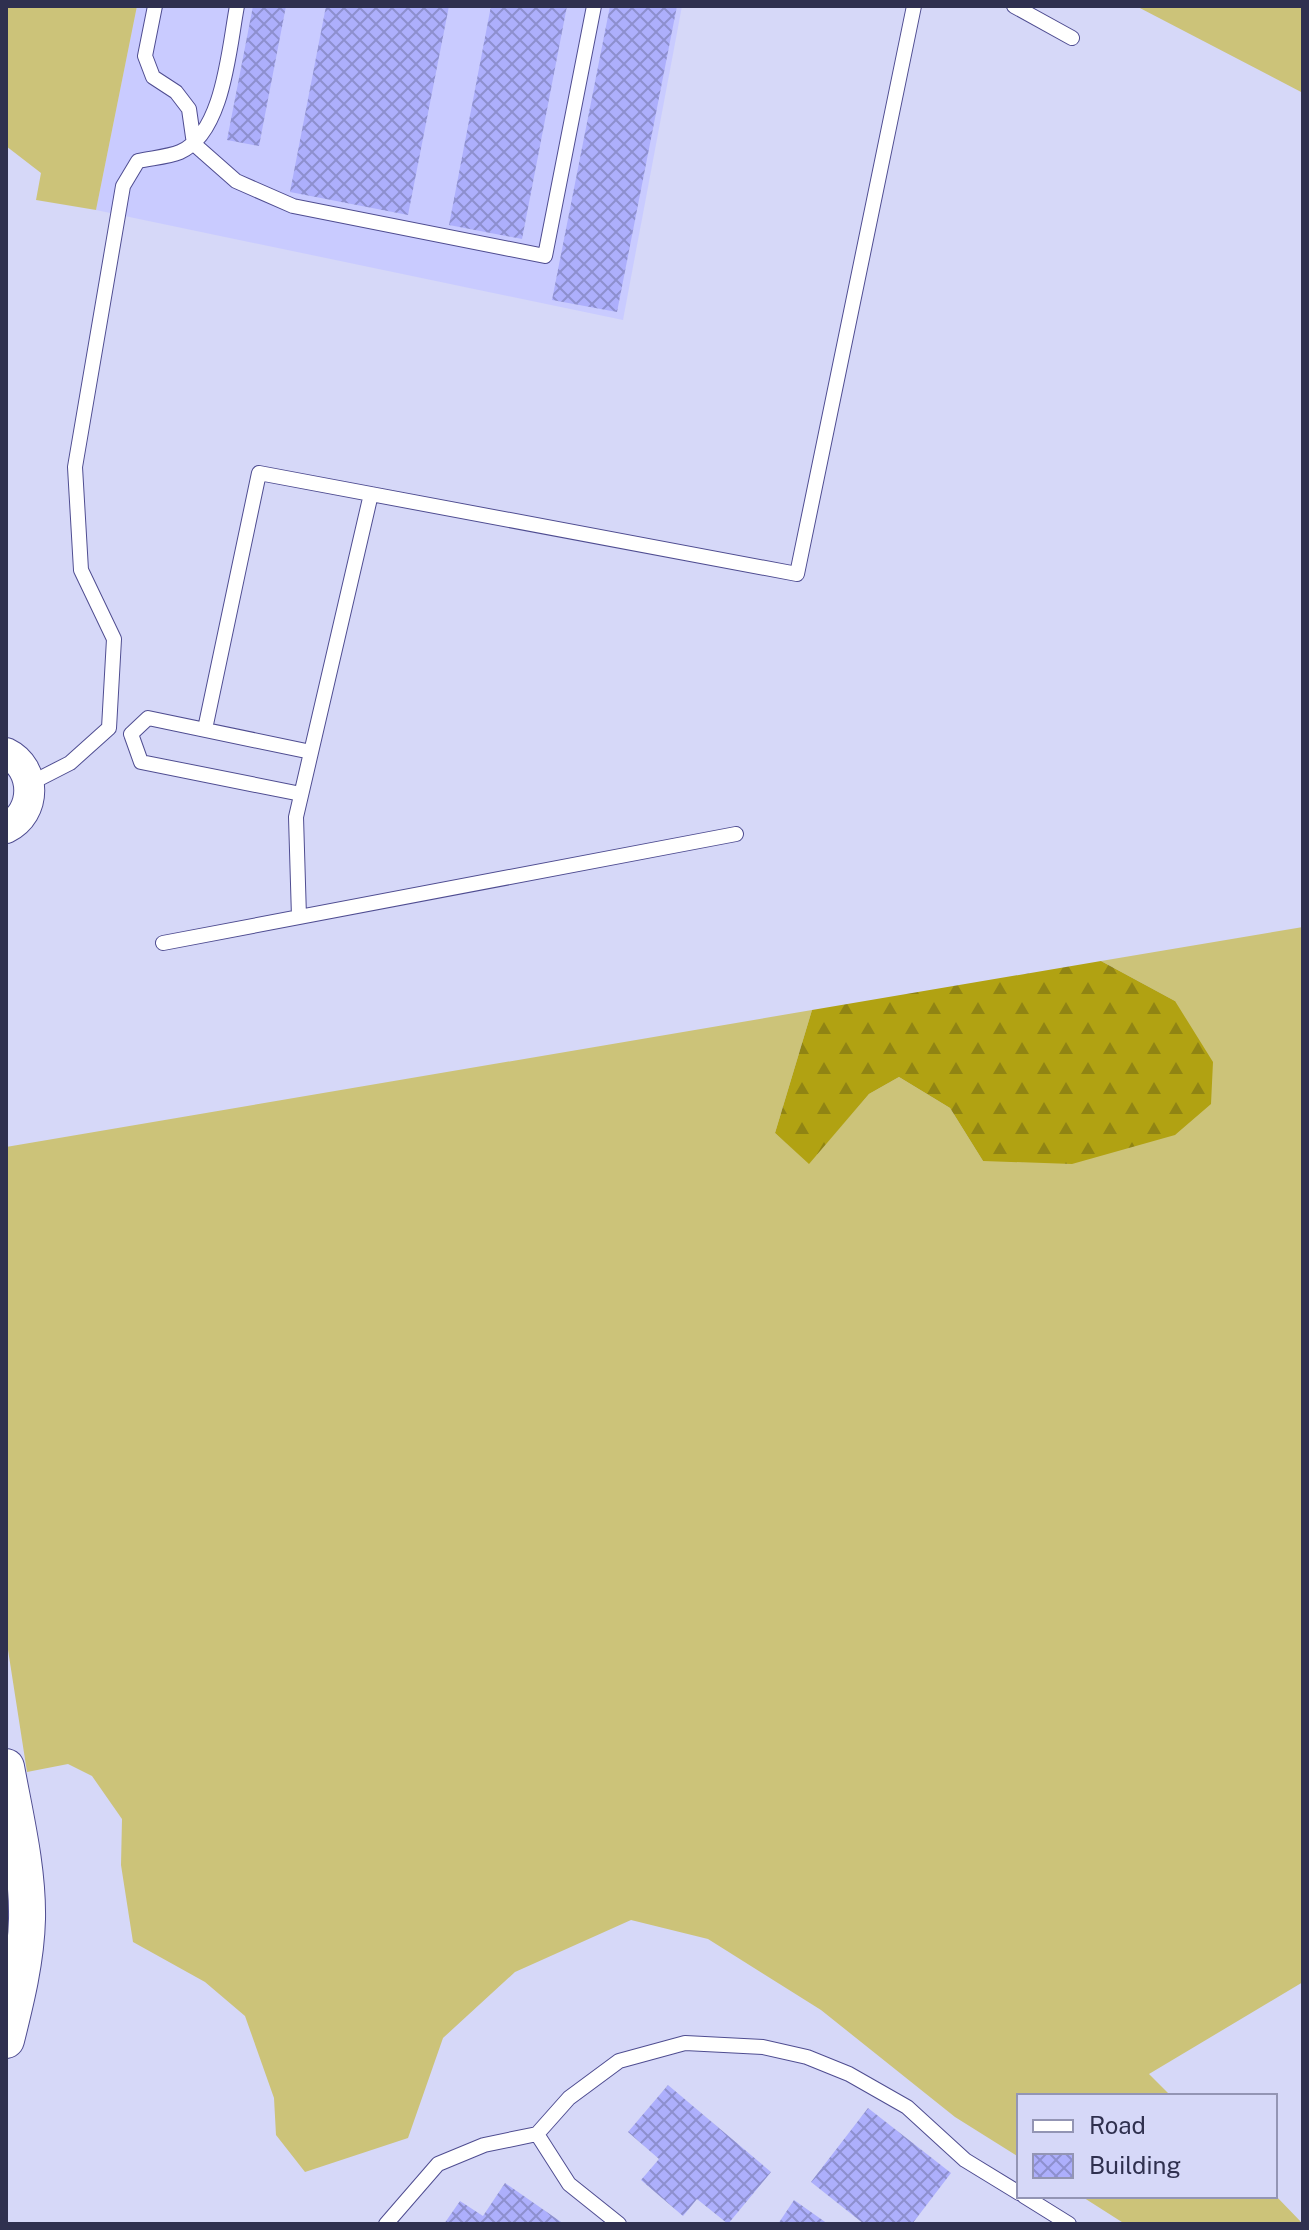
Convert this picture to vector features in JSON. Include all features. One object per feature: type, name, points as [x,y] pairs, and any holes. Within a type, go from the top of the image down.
[{"type":"street","points":[[6,753],[22,765],[29,784],[28,804],[22,815],[6,828]]},
{"type":"street","points":[[6,1767],[19,1841],[27,1918],[13,1985],[6,2040]]},
{"type":"lane","points":[[155,6],[145,56],[153,77],[176,92],[189,109],[194,144],[236,181],[293,206],[545,256],[594,6]]},
{"type":"lane","points":[[29,784],[70,763],[109,728],[114,639],[81,570],[75,467],[123,186],[138,161],[179,152],[194,144],[217,107],[237,6]]},
{"type":"lane","points":[[205,729],[259,473],[797,574],[914,6]]},
{"type":"lane","points":[[1014,6],[1072,38]]},
{"type":"lane","points":[[299,917],[296,817],[371,494]]},
{"type":"lane","points":[[131,734],[148,718],[311,752]]},
{"type":"lane","points":[[109,728],[131,734]]},
{"type":"lane","points":[[131,734],[141,762],[301,794]]},
{"type":"lane","points":[[163,943],[736,834]]},
{"type":"lane","points":[[386,2224],[438,2164],[484,2145],[537,2134],[569,2098],[619,2061],[685,2043],[763,2047],[807,2057],[849,2074],[907,2107],[965,2160],[1017,2191]]},
{"type":"lane","points":[[537,2134],[569,2184],[619,2224]]},
{"type":"lane","points":[[1028,2198],[1069,2224]]},
{"type":"shaded area","points":[[6,6],[137,6],[96,210],[36,200],[41,173],[6,146]]},
{"type":"shaded area","points":[[137,6],[682,6],[623,320],[96,210]]},
{"type":"shaded area","points":[[1136,6],[1303,6],[1303,93]]},
{"type":"shaded area","points":[[1303,927],[1303,1982],[1149,2074],[1169,2094],[1017,2094],[1017,2156],[955,2117],[821,2010],[708,1939],[631,1920],[515,1972],[443,2038],[408,2138],[305,2172],[276,2135],[274,2098],[245,2016],[205,1982],[133,1942],[121,1865],[122,1819],[92,1776],[68,1764],[27,1772],[6,1637],[6,1147],[812,1010],[775,1133],[809,1163],[869,1094],[899,1077],[950,1108],[983,1161],[1175,1001],[1101,961]]},
{"type":"shaded area","points":[[1277,2197],[1303,2224],[1125,2224],[1084,2198]]},
{"type":"green space","points":[[1101,961],[1175,1001],[1213,1062],[1211,1104],[1175,1135],[1072,1164],[983,1161],[950,1108],[899,1077],[869,1094],[809,1164],[775,1133],[812,1010]]},
{"type":"building","points":[[253,6],[286,6],[259,146],[227,140]]},
{"type":"building","points":[[326,6],[449,6],[408,215],[290,192]]},
{"type":"building","points":[[491,6],[567,6],[522,239],[449,225]]},
{"type":"building","points":[[610,6],[677,6],[617,312],[552,300]]},
{"type":"building","points":[[668,2085],[771,2172],[728,2224],[697,2199],[683,2216],[641,2180],[659,2159],[628,2132]]},
{"type":"building","points":[[868,2108],[951,2173],[912,2224],[864,2224],[811,2182]]},
{"type":"building","points":[[505,2183],[564,2224],[444,2224],[460,2201],[483,2216]]},
{"type":"building","points":[[794,2200],[828,2224],[778,2224]]}]
